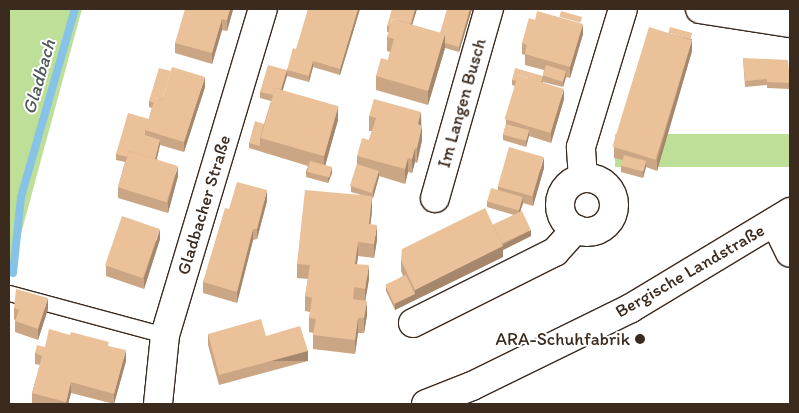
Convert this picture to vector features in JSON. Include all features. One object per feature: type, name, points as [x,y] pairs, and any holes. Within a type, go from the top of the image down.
[{"type":"street","name":"Gladbacher Straße","points":[[158,404],[165,335],[263,9]]},
{"type":"street","name":"Im Langen Busch","points":[[435,198],[489,9]]},
{"type":"street","points":[[583,178],[582,147],[623,9]]},
{"type":"street","points":[[700,9],[790,22]]},
{"type":"street","points":[[583,178],[596,179],[605,184],[613,199],[613,211],[610,220],[600,228],[592,231],[576,229],[564,218],[560,206],[564,191],[574,181],[583,178]]},
{"type":"street","points":[[782,217],[790,253]]},
{"type":"street","name":"Bergische Landstraße","points":[[426,404],[472,386],[631,308],[782,217]]},
{"type":"street","points":[[413,322],[555,252],[576,229]]},
{"type":"lane","points":[[9,293],[165,335]]},
{"type":"green space","points":[[9,9],[82,9],[9,278]]},
{"type":"green space","points":[[615,134],[790,134],[790,167],[615,167]]},
{"type":"building","points":[[185,9],[230,9],[227,20],[222,19],[212,53],[175,43]]},
{"type":"building","points":[[308,9],[358,9],[340,69],[313,61],[309,76],[287,70],[293,48],[296,49]]},
{"type":"building","points":[[392,9],[415,9],[411,24],[392,19],[390,27],[387,26]]},
{"type":"building","points":[[447,9],[470,9],[459,47],[445,43],[445,34],[440,33]]},
{"type":"building","points":[[537,11],[583,24],[570,67],[525,54],[527,45],[522,43],[529,18],[535,20]]},
{"type":"building","points":[[561,11],[582,17],[580,23],[559,17]]},
{"type":"building","points":[[392,19],[445,34],[428,91],[376,76],[381,58],[388,60],[394,39],[387,37]]},
{"type":"building","points":[[649,27],[692,40],[655,160],[612,147]]},
{"type":"building","points":[[670,27],[692,33],[691,39],[668,33]]},
{"type":"building","points":[[743,58],[788,60],[790,83],[767,82],[767,79],[745,81]]},
{"type":"building","points":[[268,65],[287,70],[281,89],[275,88],[273,95],[260,92]]},
{"type":"building","points":[[546,65],[566,71],[563,82],[543,76]]},
{"type":"building","points":[[172,67],[205,77],[184,142],[145,130],[155,98],[162,100]]},
{"type":"building","points":[[159,68],[171,71],[162,100],[155,98],[154,103],[149,101]]},
{"type":"building","points":[[515,68],[543,76],[541,82],[518,75],[517,81],[512,80]]},
{"type":"building","points":[[518,75],[564,89],[550,133],[505,119]]},
{"type":"building","points":[[275,88],[338,106],[324,156],[261,138]]},
{"type":"building","points":[[374,99],[421,112],[418,124],[422,126],[417,148],[415,148],[412,159],[408,158],[405,169],[357,156],[362,138],[369,140],[376,118],[369,116]]},
{"type":"building","points":[[128,113],[149,119],[145,135],[160,140],[155,159],[129,151],[127,157],[116,154]]},
{"type":"building","points":[[255,121],[264,124],[260,146],[249,143]]},
{"type":"building","points":[[506,124],[529,130],[526,141],[503,135]]},
{"type":"building","points":[[509,147],[544,157],[532,196],[498,186]]},
{"type":"building","points":[[129,151],[178,166],[167,202],[118,187]]},
{"type":"building","points":[[624,155],[646,161],[643,172],[621,166]]},
{"type":"building","points":[[310,161],[332,167],[329,178],[307,172]]},
{"type":"building","points":[[357,164],[379,171],[372,193],[350,186]]},
{"type":"building","points":[[237,182],[267,190],[257,229],[253,229],[237,292],[203,282],[225,208],[229,209]]},
{"type":"building","points":[[491,188],[523,197],[519,211],[487,201]]},
{"type":"building","points":[[305,190],[372,196],[369,224],[377,225],[374,244],[358,242],[355,264],[369,265],[365,289],[354,287],[353,299],[367,301],[364,318],[358,318],[355,340],[313,335],[316,319],[309,318],[312,298],[305,296],[310,265],[297,264]]},
{"type":"building","points":[[485,208],[503,246],[415,290],[401,260],[402,249]]},
{"type":"building","points":[[522,211],[531,230],[502,244],[493,225]]},
{"type":"building","points":[[122,216],[160,229],[143,278],[105,265]]},
{"type":"building","points":[[406,275],[415,294],[394,304],[385,285]]},
{"type":"building","points":[[16,289],[48,298],[38,329],[15,321],[19,310],[14,308]]},
{"type":"building","points":[[261,319],[266,336],[300,326],[308,351],[219,375],[208,334]]},
{"type":"building","points":[[49,329],[70,335],[71,332],[109,342],[108,346],[126,350],[114,394],[71,382],[66,402],[32,393],[42,356],[35,353],[37,345],[45,347]]},
{"type":"waterway","name":"Gladbach","points":[[13,273],[21,197],[75,9]]},
{"type":"place","name":"ARA-Schuhfabrik","points":[[640,339]]}]
